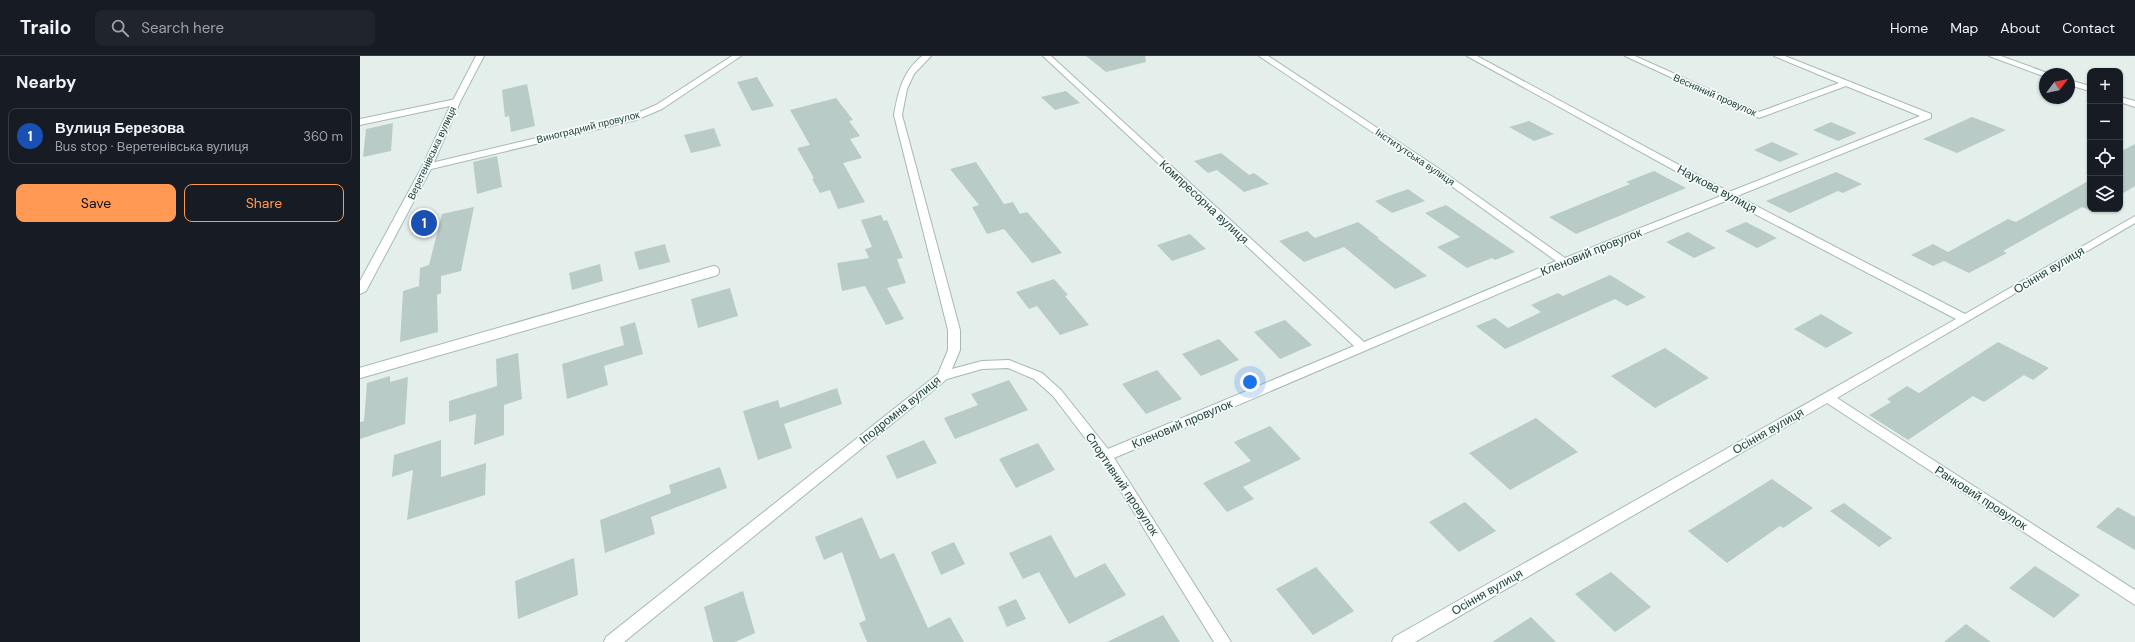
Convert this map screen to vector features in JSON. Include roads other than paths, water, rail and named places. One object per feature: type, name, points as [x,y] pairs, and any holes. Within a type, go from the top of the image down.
[{"type":"street","name":"Веретенівська вулиця","points":[[360,291],[427,167],[456,102],[480,56]]},
{"type":"street","name":"Виноградний провулок","points":[[427,167],[633,118],[659,107],[737,56]]},
{"type":"street","name":"Іподромна вулиця","points":[[612,642],[943,376],[954,350],[954,330],[898,115],[902,92],[908,75],[918,62],[927,56]]},
{"type":"street","name":"Компресорна вулиця","points":[[1047,56],[1362,347]]},
{"type":"street","name":"Інститутська вулиця","points":[[1263,56],[1432,168],[1564,262]]},
{"type":"street","name":"Наукова вулиця","points":[[1471,56],[1730,196],[1966,319]]},
{"type":"street","name":"Весняний провулок","points":[[1629,56],[1759,115],[1847,83]]},
{"type":"street","name":"Кленовий провулок","points":[[1106,456],[1564,262],[1928,116],[1778,56]]},
{"type":"street","points":[[1993,56],[2039,72]]},
{"type":"street","points":[[2075,84],[2087,88]]},
{"type":"street","points":[[2123,100],[2135,104]]},
{"type":"street","points":[[360,122],[456,102]]},
{"type":"street","name":"Осіння вулиця","points":[[1400,642],[1966,319],[2135,218]]},
{"type":"street","name":"Спортивний провулок","points":[[943,376],[982,365],[1010,364],[1038,376],[1057,392],[1106,456],[1223,642]]},
{"type":"street","name":"Ранковий провулок","points":[[1827,397],[2135,598]]},
{"type":"lane","points":[[360,373],[714,271]]},
{"type":"place","name":"Вулиця Березова","points":[[424,223]]}]
